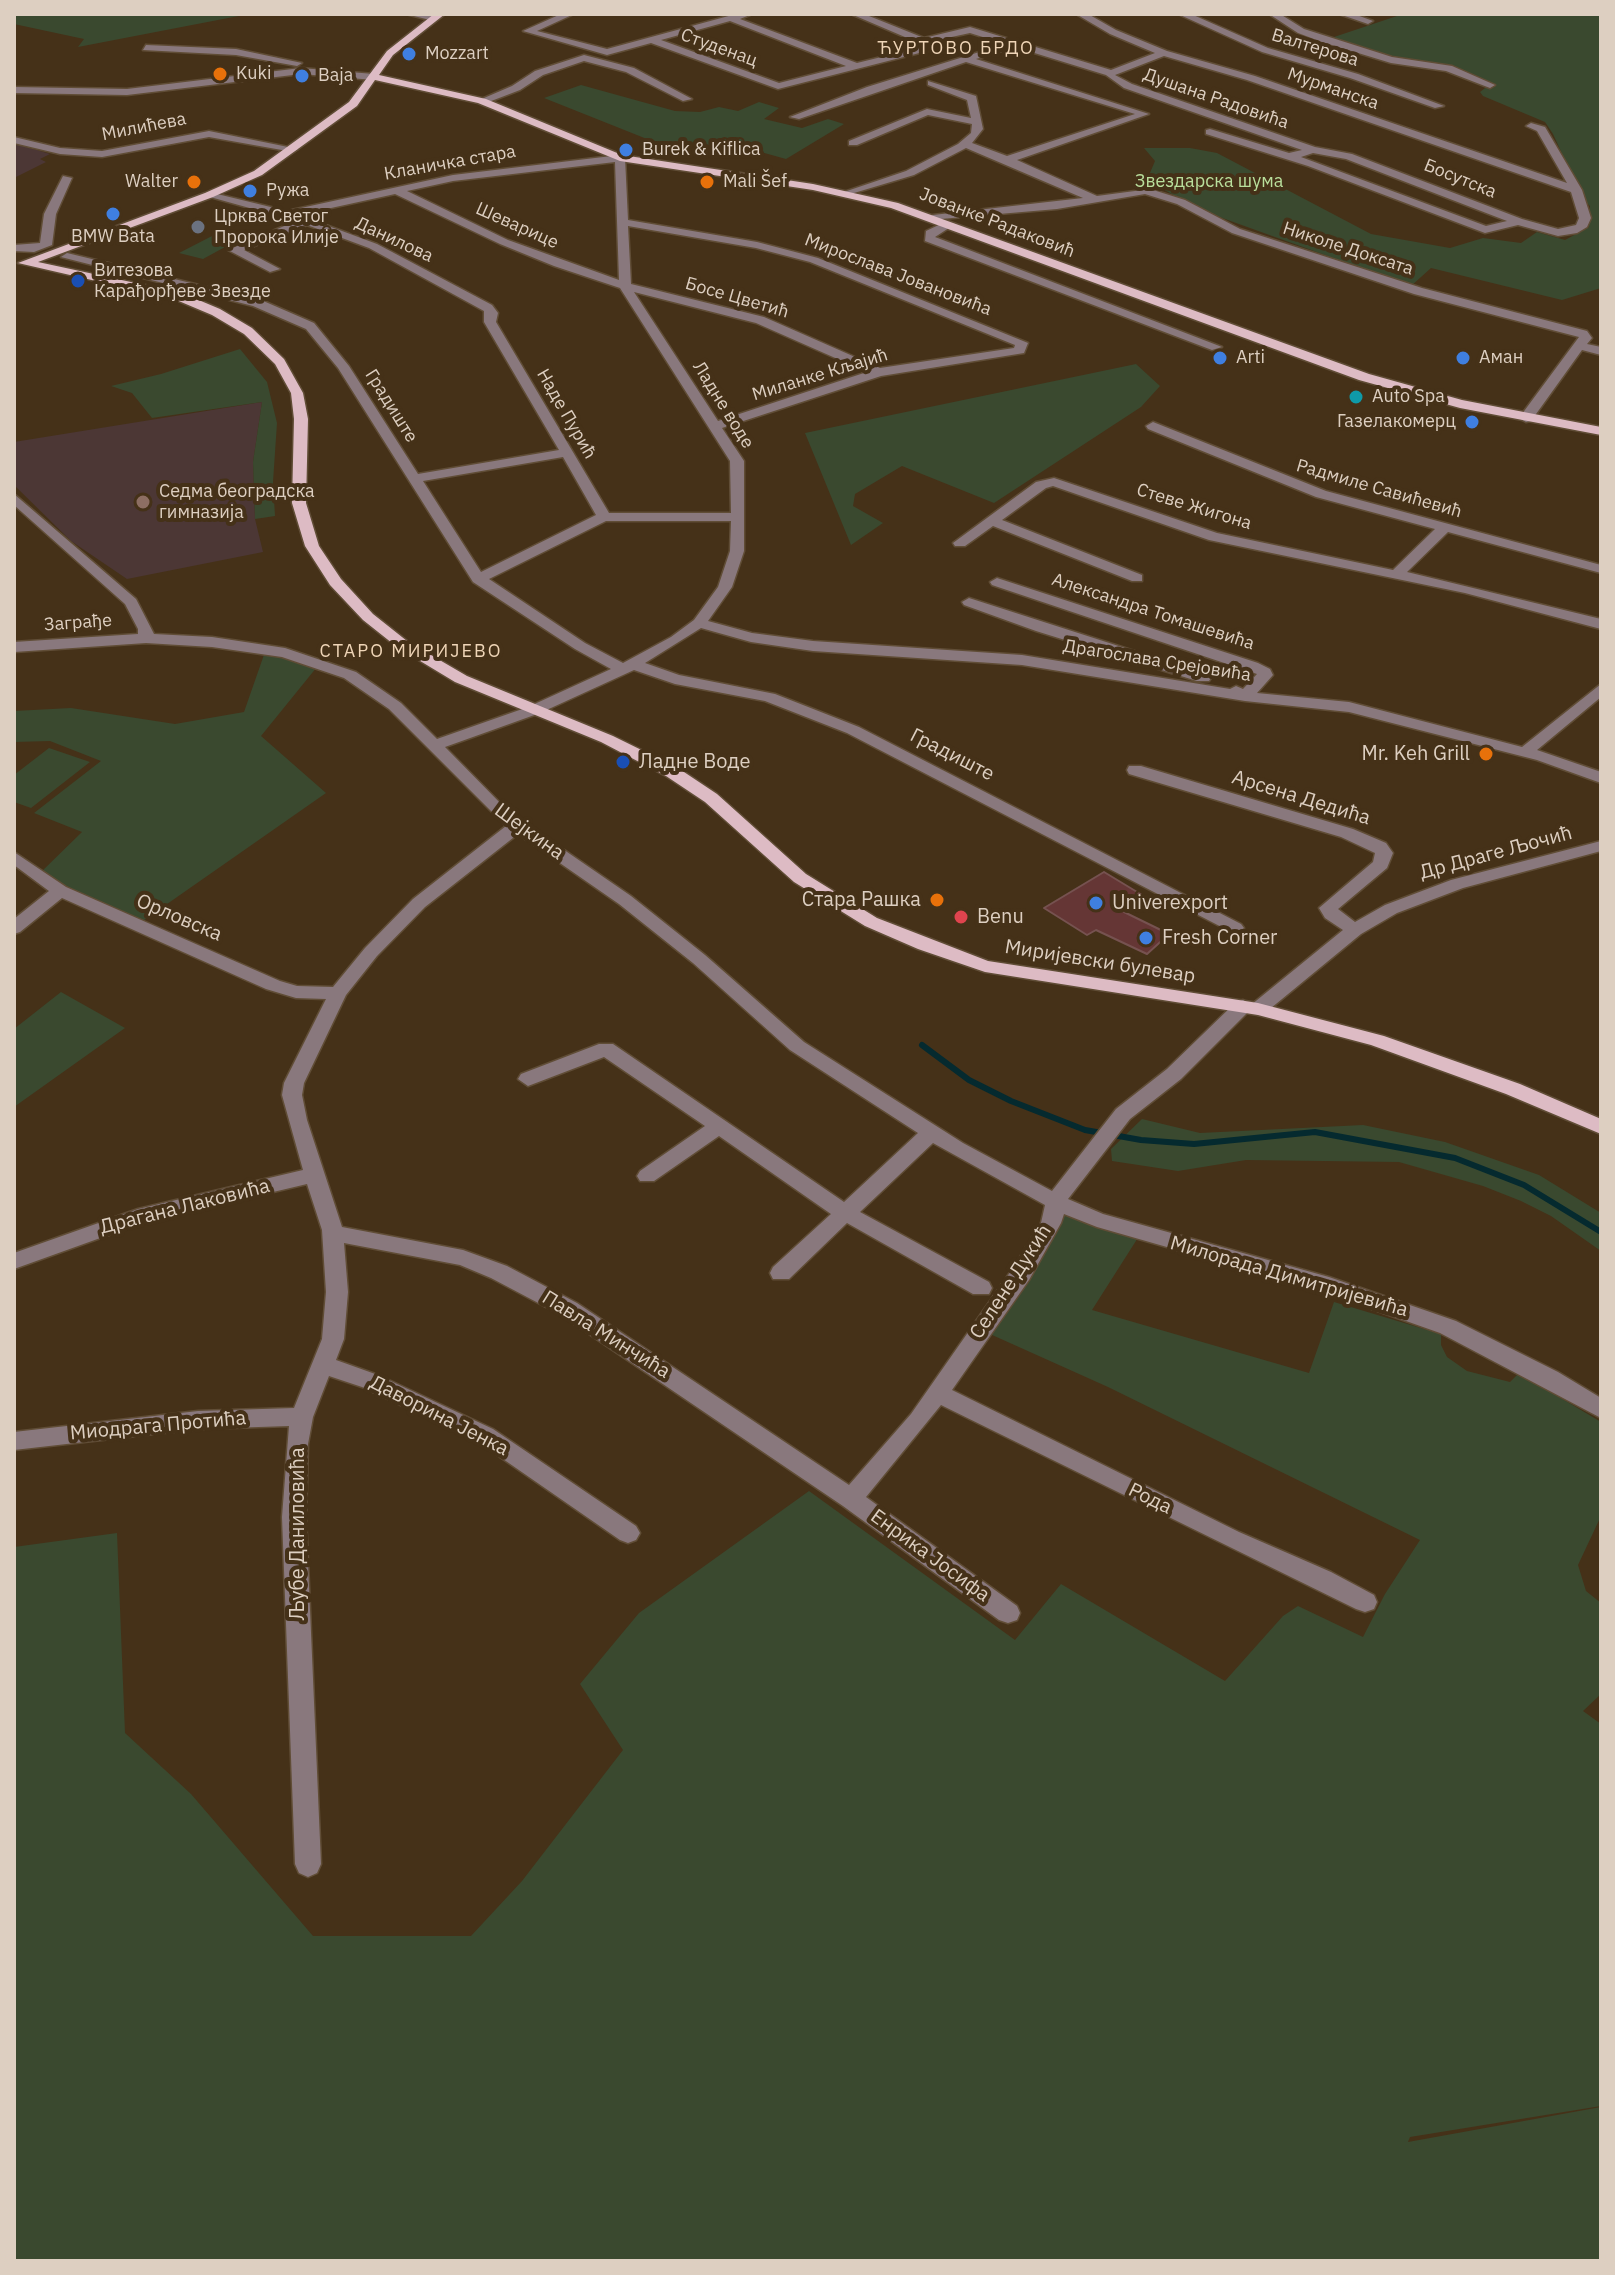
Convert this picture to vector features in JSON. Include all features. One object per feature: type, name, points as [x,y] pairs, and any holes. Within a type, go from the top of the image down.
[{"type":"main road","points":[[17,264],[247,179],[353,104],[392,52],[437,16]]},
{"type":"main road","name":"Јованке Радаковић","points":[[374,77],[482,101],[620,158],[848,194],[933,218],[1364,377],[1423,395],[1601,431]]},
{"type":"main road","name":"Миријевски булевар","points":[[17,264],[178,296],[231,321],[265,345],[280,362],[297,393],[301,419],[300,512],[312,546],[335,582],[368,617],[421,656],[479,687],[616,743],[672,772],[718,803],[800,878],[844,906],[905,938],[985,966],[1251,1008],[1419,1053],[1544,1101],[1601,1127]]},
{"type":"street","points":[[411,14],[437,16]]},
{"type":"street","points":[[569,14],[528,31],[601,52],[747,14]]},
{"type":"street","points":[[856,14],[931,43]]},
{"type":"street","name":"Мурманска","points":[[1081,14],[1113,32],[1164,53],[1251,78],[1576,190]]},
{"type":"street","name":"Валтерова","points":[[1183,14],[1265,50],[1354,76],[1439,106]]},
{"type":"street","points":[[1274,14],[1301,31],[1325,40],[1391,60],[1448,68],[1490,85]]},
{"type":"street","points":[[1344,14],[1368,21]]},
{"type":"street","points":[[730,18],[858,67]]},
{"type":"street","name":"Душана Радовића","points":[[775,86],[858,67],[972,26],[1110,75],[1128,86],[1313,150]]},
{"type":"street","name":"Студенац","points":[[652,40],[775,86]]},
{"type":"street","points":[[795,117],[871,89],[1018,43]]},
{"type":"street","points":[[146,48],[244,53],[308,65],[314,68],[312,71]]},
{"type":"street","points":[[1096,82],[1164,53]]},
{"type":"street","points":[[482,101],[516,88],[539,73],[584,58],[630,70],[687,99]]},
{"type":"street","points":[[968,60],[1140,115],[1007,160]]},
{"type":"street","points":[[962,74],[988,67]]},
{"type":"street","points":[[14,90],[127,92],[267,73],[312,71],[374,77]]},
{"type":"street","points":[[848,194],[903,176],[965,144],[978,132],[972,98],[932,84],[950,77]]},
{"type":"street","points":[[1069,92],[1082,87]]},
{"type":"street","points":[[853,143],[927,112],[976,122]]},
{"type":"street","points":[[1531,126],[1541,129],[1576,190]]},
{"type":"street","points":[[1210,132],[1289,157],[1480,228],[1492,230],[1518,221]]},
{"type":"street","name":"Милићева","points":[[14,140],[48,149],[116,153],[209,134],[293,149]]},
{"type":"street","points":[[965,144],[1094,199]]},
{"type":"street","name":"Босутска","points":[[1289,157],[1313,150],[1361,160],[1518,221],[1558,233],[1578,229],[1585,218],[1576,190]]},
{"type":"street","name":"Кланичка стара","points":[[287,214],[485,173],[620,158]]},
{"type":"street","name":"Ладне воде","points":[[433,746],[534,710],[628,667],[699,623],[725,587],[737,551],[737,461],[626,287],[620,158]]},
{"type":"street","points":[[17,249],[46,245],[50,214],[67,178]]},
{"type":"street","name":"Шеварице","points":[[396,190],[529,252],[626,287]]},
{"type":"street","name":"Николе Доксата","points":[[933,218],[1094,199],[1138,190],[1164,196],[1236,231],[1418,291],[1583,334],[1586,338],[1579,346]]},
{"type":"street","name":"Данилова","points":[[209,195],[287,214],[373,246],[488,308],[492,313],[489,320],[494,330]]},
{"type":"street","points":[[274,269],[234,250],[305,222]]},
{"type":"street","name":"Мирослава Јовановића","points":[[622,222],[757,245],[814,260],[1019,341]]},
{"type":"street","points":[[949,224],[930,233],[929,239],[1216,347]]},
{"type":"street","name":"Градиште","points":[[67,257],[257,303],[310,326],[343,366],[478,579],[580,646],[628,667],[700,685],[769,697],[853,730],[1235,928]]},
{"type":"street","points":[[1044,283],[1072,271]]},
{"type":"street","name":"Босе Цветић","points":[[626,287],[760,320],[879,372]]},
{"type":"street","name":"Наде Пурић","points":[[494,330],[604,517]]},
{"type":"street","name":"Миланке Кљајић","points":[[715,426],[879,372],[1012,352],[1022,347],[1019,341]]},
{"type":"street","points":[[1526,418],[1579,346],[1601,351]]},
{"type":"street","name":"Радмиле Савићевић","points":[[1153,426],[1321,494],[1601,569]]},
{"type":"street","points":[[413,479],[568,452]]},
{"type":"street","name":"Стеве Жигона","points":[[960,543],[1041,485],[1054,482],[1214,537],[1466,589],[1601,624]]},
{"type":"street","points":[[14,498],[131,602],[146,629],[146,638]]},
{"type":"street","points":[[478,579],[604,517],[739,517]]},
{"type":"street","points":[[993,521],[1137,578]]},
{"type":"street","points":[[1396,575],[1444,528]]},
{"type":"street","name":"Александра Томашевића","points":[[997,582],[1258,667],[1265,675],[1245,696]]},
{"type":"street","points":[[969,602],[1041,628],[1213,681],[1245,696]]},
{"type":"street","name":"Драгослава Срејовића","points":[[699,623],[751,637],[813,646],[1034,662],[1245,696],[1349,707],[1525,752],[1601,778]]},
{"type":"street","name":"Заграђе","points":[[14,647],[146,638]]},
{"type":"street","name":"Шејкина","points":[[146,638],[249,646],[321,662],[350,675],[377,692],[488,802],[517,826],[625,900],[699,959],[797,1046],[931,1133],[1056,1202]]},
{"type":"street","points":[[1525,752],[1601,689]]},
{"type":"street","name":"Арсена Дедића","points":[[1135,770],[1347,833],[1380,847],[1384,853],[1381,864],[1328,908],[1331,914],[1355,930]]},
{"type":"street","name":"Љубе Даниловића","points":[[308,1864],[294,1517],[297,1444],[302,1417],[333,1339],[337,1313],[332,1233],[292,1095],[302,1063],[338,993],[391,929],[419,903],[517,826]]},
{"type":"street","name":"Др Драге Љочић","points":[[1251,1008],[1355,930],[1391,909],[1436,891],[1597,851]]},
{"type":"street","name":"Орловска","points":[[14,857],[60,891],[273,985],[296,992],[338,993]]},
{"type":"street","points":[[14,928],[60,891]]},
{"type":"street","name":"Селене Дукић","points":[[851,1499],[891,1455],[1029,1261],[1051,1223],[1056,1202],[1065,1185],[1115,1124],[1251,1008]]},
{"type":"street","points":[[528,1079],[606,1049],[845,1213],[981,1288]]},
{"type":"street","points":[[647,1176],[719,1126]]},
{"type":"street","points":[[781,1273],[931,1133]]},
{"type":"street","name":"Драгана Лаковића","points":[[14,1261],[138,1216],[313,1175]]},
{"type":"street","name":"Милорада Димитријевића","points":[[1056,1202],[1141,1233],[1269,1267],[1396,1306],[1506,1354],[1601,1409]]},
{"type":"street","name":"Павла Минчића","points":[[332,1233],[463,1258],[527,1286],[637,1352],[851,1499]]},
{"type":"street","name":"Даворина Јенка","points":[[323,1367],[343,1370],[370,1381],[485,1435],[628,1533]]},
{"type":"street","name":"Рода","points":[[937,1393],[1365,1602]]},
{"type":"street","name":"Миодрага Протића","points":[[14,1441],[198,1420],[302,1417]]},
{"type":"street","name":"Енрика Јосифа","points":[[851,1499],[1008,1613]]},
{"type":"shaded area","points":[[14,143],[50,154],[40,159],[46,162],[14,178]]},
{"type":"shaded area","name":"Седма београдска гимназија","points":[[262,402],[253,462],[255,519],[263,552],[127,579],[71,541],[14,485],[14,442]]},
{"type":"green space","points":[[14,14],[249,14],[78,47],[84,39],[14,24]]},
{"type":"green space","name":"Звездарска шума","points":[[1403,14],[1601,14],[1601,288],[1562,300],[1431,268],[1411,286],[1200,210],[1147,180],[1155,161],[1144,148],[1190,148],[1217,153],[1371,234],[1450,248],[1483,238],[1521,243],[1537,232],[1565,240],[1589,227],[1590,206],[1583,199],[1545,122],[1483,96],[1480,92],[1489,85],[1448,68],[1396,61],[1325,40]]},
{"type":"green space","points":[[581,85],[675,111],[700,112],[719,107],[738,111],[759,102],[779,108],[764,119],[802,128],[828,119],[844,124],[786,159],[732,144],[708,147],[657,143],[544,98]]},
{"type":"green space","points":[[212,236],[236,241],[203,259],[179,253]]},
{"type":"green space","points":[[240,349],[267,382],[277,423],[273,482],[275,516],[255,519],[253,462],[262,402],[152,418],[132,393],[111,386]]},
{"type":"green space","points":[[1136,364],[1160,386],[1141,407],[994,503],[902,466],[855,494],[853,506],[883,523],[851,545],[805,433]]},
{"type":"green space","points":[[266,649],[321,662],[261,736],[326,793],[137,925],[38,875],[82,832],[34,813],[101,761],[50,741],[14,742],[14,711],[71,708],[175,724],[244,712]]},
{"type":"green space","points":[[49,748],[90,762],[31,808],[14,802],[14,775]]},
{"type":"green space","points":[[61,992],[125,1028],[14,1107],[14,1029]]},
{"type":"green space","points":[[1142,1119],[1200,1133],[1363,1125],[1445,1142],[1539,1175],[1601,1213],[1601,1251],[1551,1216],[1521,1201],[1483,1186],[1399,1162],[1246,1160],[1178,1171],[1112,1161],[1111,1149]]},
{"type":"green space","points":[[1056,1202],[1141,1233],[1092,1310],[1309,1373],[1334,1302],[1441,1334],[1441,1345],[1447,1357],[1467,1371],[1510,1382],[1519,1373],[1601,1422],[1601,1516],[1578,1565],[1586,1591],[1601,1603],[1601,1694],[1583,1711],[1601,1724],[1601,2106],[1410,2137],[1408,2142],[1601,2107],[1601,2261],[14,2261],[14,1547],[117,1533],[125,1733],[191,1794],[313,1936],[471,1936],[522,1881],[623,1750],[580,1684],[639,1613],[809,1491],[1015,1640],[1061,1584],[1225,1681],[1283,1616],[1298,1606],[1363,1637],[1385,1594],[1420,1540],[1108,1387],[981,1330]]},
{"type":"building","name":"Univerexport","points":[[1104,872],[1147,898],[1124,912],[1169,934],[1147,954],[1096,930],[1087,935],[1044,908]]},
{"type":"waterway","points":[[922,1045],[969,1080],[1011,1101],[1085,1130],[1141,1140],[1194,1144],[1315,1132],[1455,1158],[1524,1185],[1601,1232]]},
{"type":"place","name":"Mozzart","points":[[409,54]]},
{"type":"place","name":"Kuki","points":[[220,74]]},
{"type":"place","name":"Baja","points":[[302,76]]},
{"type":"place","name":"Burek & Kiflica","points":[[626,150]]},
{"type":"place","name":"Walter","points":[[194,182]]},
{"type":"place","name":"Mali Šef","points":[[707,182]]},
{"type":"place","name":"Ружа","points":[[250,191]]},
{"type":"place","name":"BMW Bata","points":[[113,214]]},
{"type":"place","name":"Црква Светог Пророка Илије","points":[[198,227]]},
{"type":"place","name":"Витезова Карађорђеве Звезде","points":[[78,281]]},
{"type":"place","name":"Arti","points":[[1220,358]]},
{"type":"place","name":"Аман","points":[[1463,358]]},
{"type":"place","name":"Auto Spa","points":[[1356,397]]},
{"type":"place","name":"Газелакомерц","points":[[1472,422]]},
{"type":"place","name":"Седма београдска гимназија","points":[[143,502]]},
{"type":"place","name":"Mr. Keh Grill","points":[[1486,754]]},
{"type":"place","name":"Ладне Воде","points":[[623,762]]},
{"type":"place","name":"Стара Рашка","points":[[937,900]]},
{"type":"place","name":"Univerexport","points":[[1096,903]]},
{"type":"place","name":"Benu","points":[[961,917]]},
{"type":"place","name":"Fresh Corner","points":[[1146,938]]},
{"type":"district","name":"ЋУРТОВО БРДО","points":[[956,49]]},
{"type":"district","name":"СТАРО МИРИЈЕВО","points":[[411,652]]}]
